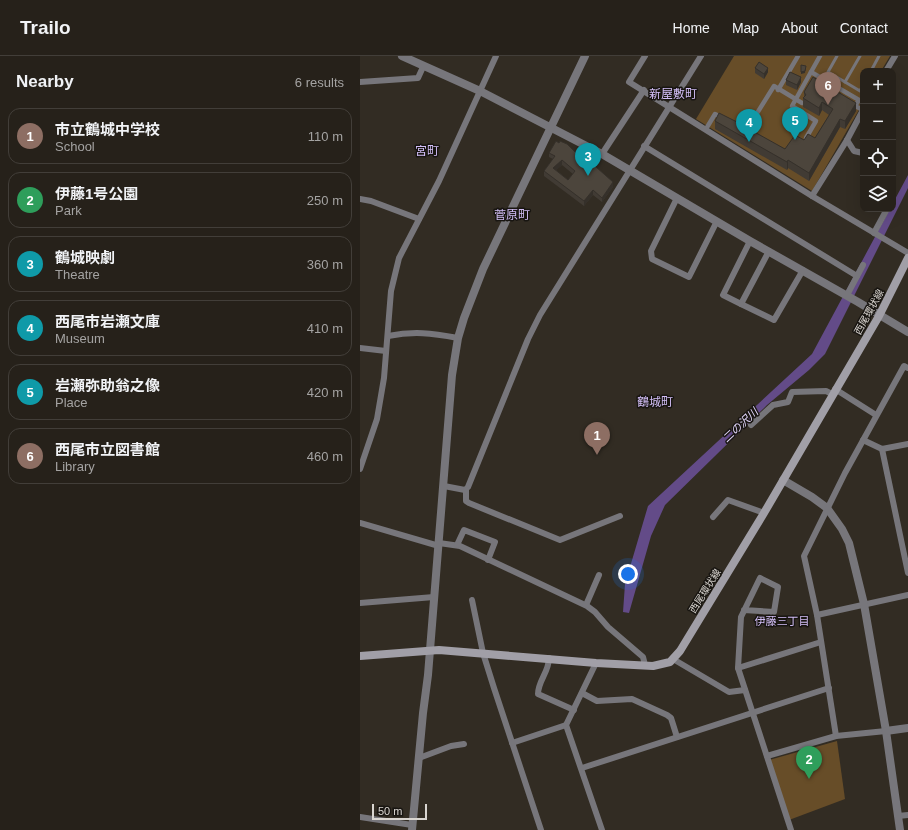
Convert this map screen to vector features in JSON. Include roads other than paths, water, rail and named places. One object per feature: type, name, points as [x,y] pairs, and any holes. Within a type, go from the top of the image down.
[{"type":"main road","name":"西尾環状線","points":[[673,659],[680,651],[764,513],[880,316],[908,258]]},
{"type":"main road","points":[[360,656],[430,650],[549,658],[596,663],[645,665],[661,665],[673,659]]},
{"type":"street","points":[[402,56],[423,67],[480,91],[552,126],[717,221],[750,242],[769,251],[847,295],[908,332]]},
{"type":"street","points":[[360,469],[377,419],[384,378],[391,291],[399,258],[439,181],[496,56]]},
{"type":"street","points":[[360,816],[412,828],[430,650],[452,375],[458,338],[483,269],[585,56]]},
{"type":"street","points":[[645,56],[629,82],[812,196],[908,253]]},
{"type":"street","points":[[620,516],[560,540],[466,501],[466,490],[536,321],[701,56]]},
{"type":"street","points":[[778,90],[798,56]]},
{"type":"street","points":[[803,143],[816,121],[792,106],[820,56]]},
{"type":"street","points":[[888,68],[895,56]]},
{"type":"street","points":[[360,82],[418,78],[423,67]]},
{"type":"street","points":[[811,72],[859,100],[855,106],[860,108]]},
{"type":"street","points":[[747,133],[774,86],[778,90],[802,103]]},
{"type":"street","points":[[602,154],[644,90]]},
{"type":"street","points":[[706,129],[715,114],[728,121]]},
{"type":"street","points":[[812,196],[847,140],[860,116]]},
{"type":"street","points":[[741,128],[747,133],[754,135]]},
{"type":"street","points":[[847,140],[854,151],[860,152]]},
{"type":"street","points":[[644,146],[857,276]]},
{"type":"street","points":[[677,198],[651,251],[652,259],[689,277],[717,221]]},
{"type":"street","points":[[360,199],[371,200],[419,219]]},
{"type":"street","points":[[874,233],[885,212]]},
{"type":"street","points":[[750,242],[723,295],[774,320],[802,270]]},
{"type":"street","points":[[741,304],[769,251]]},
{"type":"street","points":[[847,295],[862,265]]},
{"type":"street","points":[[388,336],[408,332],[427,332],[458,338]]},
{"type":"street","points":[[360,348],[386,351]]},
{"type":"street","points":[[836,736],[821,642],[804,556],[827,508],[876,415],[904,366],[908,368]]},
{"type":"street","points":[[751,425],[773,405],[788,402],[792,392],[834,392],[876,415]]},
{"type":"street","points":[[863,440],[882,449],[908,444]]},
{"type":"street","points":[[882,449],[908,573]]},
{"type":"street","points":[[783,480],[812,497],[827,508],[842,529],[849,543],[864,604],[886,731],[900,830]]},
{"type":"street","points":[[444,486],[466,490]]},
{"type":"street","points":[[713,517],[728,500],[752,507],[764,513]]},
{"type":"street","points":[[360,523],[439,544],[457,545],[586,605],[595,612],[608,627],[643,656],[645,665]]},
{"type":"street","points":[[457,545],[464,530],[495,542],[488,560]]},
{"type":"street","points":[[586,605],[599,575]]},
{"type":"street","points":[[744,610],[774,612],[778,587],[760,578],[744,610],[741,617],[738,668],[791,830]]},
{"type":"street","points":[[816,615],[908,595]]},
{"type":"street","points":[[360,603],[434,597]]},
{"type":"street","points":[[472,600],[483,653],[542,830]]},
{"type":"street","points":[[738,668],[821,642]]},
{"type":"street","points":[[549,658],[548,668],[538,690],[538,694],[574,710]]},
{"type":"street","points":[[673,659],[729,692],[745,690]]},
{"type":"street","points":[[512,743],[566,725],[596,663]]},
{"type":"street","points":[[582,768],[829,688]]},
{"type":"street","points":[[582,693],[597,701],[632,700],[667,715],[671,718],[677,737]]},
{"type":"street","points":[[566,725],[602,830]]},
{"type":"street","points":[[767,756],[836,736],[908,728]]},
{"type":"street","points":[[419,758],[451,746],[464,744]]},
{"type":"street","points":[[898,816],[908,815]]},
{"type":"lane","points":[[837,56],[828,72],[860,90]]},
{"type":"lane","points":[[845,82],[860,56]]},
{"type":"lane","points":[[873,68],[879,56]]},
{"type":"water","name":"二の沢川","points":[[908,175],[908,188],[896,212],[896,197]]},
{"type":"water","name":"二の沢川","points":[[888,212],[896,212],[825,354],[809,370],[767,405],[665,505],[651,536],[629,613],[623,612],[625,584],[648,506],[812,354]]},
{"type":"place","name":"西尾市立図書館","points":[[828,105]]},
{"type":"place","name":"岩瀬弥助翁之像","points":[[795,140]]},
{"type":"place","name":"西尾市岩瀬文庫","points":[[749,142]]},
{"type":"place","name":"鶴城映劇","points":[[588,176]]},
{"type":"place","name":"市立鶴城中学校","points":[[597,455]]},
{"type":"place","name":"伊藤1号公園","points":[[809,779]]},
{"type":"district","name":"新屋敷町","points":[[673,94]]},
{"type":"district","name":"宮町","points":[[427,151]]},
{"type":"district","name":"菅原町","points":[[512,215]]},
{"type":"district","name":"鶴城町","points":[[655,402]]},
{"type":"district","name":"伊藤三丁目","points":[[782,621]]}]
